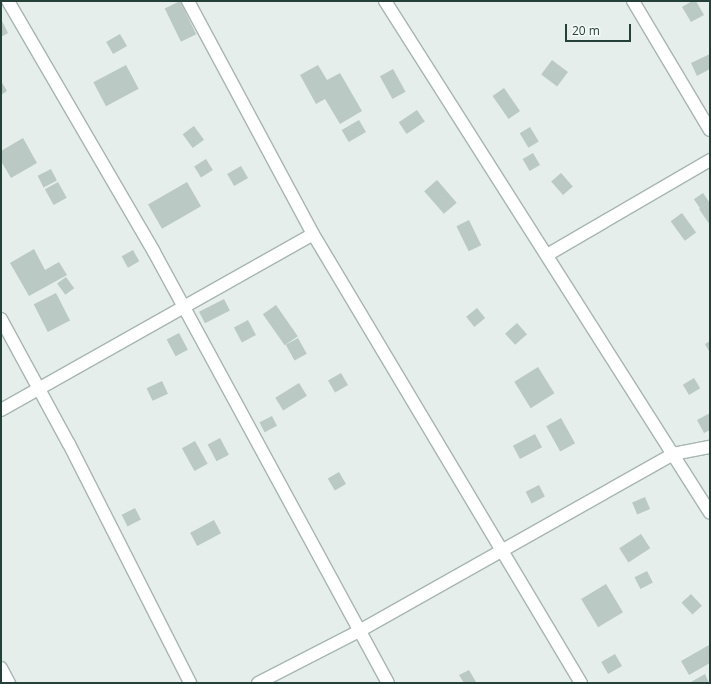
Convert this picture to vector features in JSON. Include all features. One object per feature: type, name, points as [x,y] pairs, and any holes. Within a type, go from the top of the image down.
[{"type":"street","points":[[188,1],[313,234],[581,683]]},
{"type":"street","points":[[385,1],[710,513]]},
{"type":"street","points":[[633,1],[710,130]]},
{"type":"street","points":[[7,3],[185,307],[361,630],[388,683]]},
{"type":"street","points":[[547,255],[710,160]]},
{"type":"street","points":[[1,410],[313,234]]},
{"type":"street","points":[[1,320],[39,389],[190,683]]},
{"type":"street","points":[[258,683],[361,630],[673,454],[710,447]]},
{"type":"street","points":[[1,668],[9,683]]},
{"type":"building","points":[[180,1],[196,34],[181,42],[165,8]]},
{"type":"building","points":[[692,1],[696,1],[704,15],[691,22],[682,7]]},
{"type":"building","points":[[1,19],[8,33],[1,37]]},
{"type":"building","points":[[120,34],[127,46],[113,54],[106,42]]},
{"type":"building","points":[[710,54],[710,69],[697,76],[691,63]]},
{"type":"building","points":[[552,60],[568,72],[557,86],[541,74]]},
{"type":"building","points":[[126,65],[139,89],[106,106],[93,82]]},
{"type":"building","points":[[318,65],[327,80],[340,73],[362,111],[340,124],[325,99],[316,104],[300,75]]},
{"type":"building","points":[[393,69],[406,92],[392,99],[380,76]]},
{"type":"building","points":[[1,81],[7,91],[1,95]]},
{"type":"building","points":[[504,88],[520,111],[509,119],[493,96]]},
{"type":"building","points":[[417,110],[425,122],[407,134],[399,122]]},
{"type":"building","points":[[359,120],[366,132],[349,142],[342,130]]},
{"type":"building","points":[[194,126],[204,140],[193,148],[183,134]]},
{"type":"building","points":[[530,127],[539,142],[528,148],[520,133]]},
{"type":"building","points":[[23,138],[37,163],[11,178],[1,161],[1,151]]},
{"type":"building","points":[[533,153],[540,165],[530,171],[523,159]]},
{"type":"building","points":[[206,159],[213,170],[201,177],[194,166]]},
{"type":"building","points":[[241,166],[248,178],[234,186],[227,174]]},
{"type":"building","points":[[51,169],[57,181],[44,187],[38,176]]},
{"type":"building","points":[[561,173],[573,187],[563,195],[551,182]]},
{"type":"building","points":[[437,180],[457,203],[444,214],[424,191]]},
{"type":"building","points":[[58,182],[67,198],[54,205],[45,189]]},
{"type":"building","points":[[187,182],[201,206],[162,229],[148,204]]},
{"type":"building","points":[[703,193],[709,202],[700,208],[694,199]]},
{"type":"building","points":[[710,201],[710,225],[699,209]]},
{"type":"building","points":[[682,213],[696,232],[685,241],[671,221]]},
{"type":"building","points":[[469,220],[481,245],[469,251],[456,226]]},
{"type":"building","points":[[34,249],[45,270],[59,262],[67,275],[29,296],[10,263]]},
{"type":"building","points":[[133,250],[139,261],[128,268],[122,256]]},
{"type":"building","points":[[66,277],[74,288],[65,295],[57,283]]},
{"type":"building","points":[[56,293],[70,321],[48,332],[34,304]]},
{"type":"building","points":[[224,299],[230,311],[205,323],[199,312]]},
{"type":"building","points":[[276,305],[298,336],[285,345],[263,314]]},
{"type":"building","points":[[477,308],[485,318],[474,327],[466,317]]},
{"type":"building","points":[[248,320],[256,335],[242,343],[234,328]]},
{"type":"building","points":[[517,323],[527,334],[515,345],[505,334]]},
{"type":"building","points":[[179,333],[188,350],[176,356],[167,340]]},
{"type":"building","points":[[298,338],[307,354],[294,361],[286,345]]},
{"type":"building","points":[[710,341],[710,353],[705,344]]},
{"type":"building","points":[[538,367],[554,393],[531,408],[514,382]]},
{"type":"building","points":[[341,373],[348,385],[335,393],[328,380]]},
{"type":"building","points":[[694,378],[700,388],[689,395],[683,385]]},
{"type":"building","points":[[162,381],[168,394],[153,401],[147,388]]},
{"type":"building","points":[[299,383],[307,396],[283,411],[275,398]]},
{"type":"building","points":[[710,413],[710,430],[704,433],[697,420]]},
{"type":"building","points":[[272,416],[277,426],[265,432],[260,422]]},
{"type":"building","points":[[561,418],[575,443],[560,452],[546,426]]},
{"type":"building","points":[[535,434],[542,447],[520,459],[513,446]]},
{"type":"building","points":[[220,438],[229,455],[217,461],[208,445]]},
{"type":"building","points":[[195,441],[208,464],[194,471],[182,448]]},
{"type":"building","points":[[339,472],[346,484],[335,491],[328,478]]},
{"type":"building","points":[[539,485],[545,497],[532,503],[526,492]]},
{"type":"building","points":[[645,497],[650,509],[637,514],[632,502]]},
{"type":"building","points":[[135,508],[141,520],[128,526],[122,515]]},
{"type":"building","points":[[214,520],[221,533],[197,546],[190,533]]},
{"type":"building","points":[[641,534],[650,548],[628,562],[619,548]]},
{"type":"building","points":[[647,571],[653,583],[640,589],[635,577]]},
{"type":"building","points":[[606,584],[623,612],[598,627],[581,599]]},
{"type":"building","points":[[691,594],[702,606],[692,615],[681,603]]},
{"type":"building","points":[[709,645],[710,663],[689,675],[681,661]]},
{"type":"building","points":[[615,654],[622,666],[608,674],[601,662]]},
{"type":"building","points":[[469,670],[476,682],[475,683],[464,683],[459,675]]},
{"type":"building","points":[[705,674],[709,683],[691,683],[691,682]]}]
